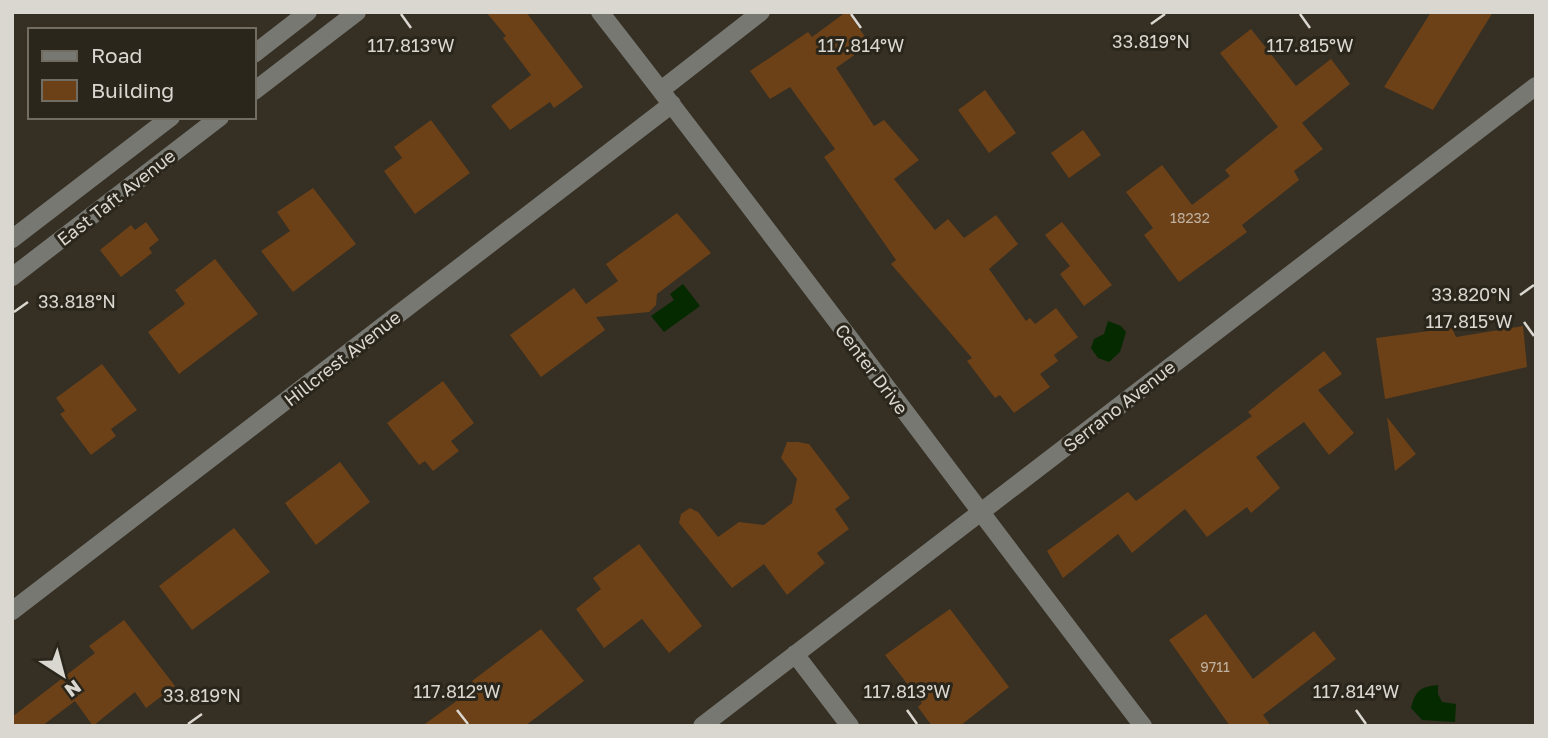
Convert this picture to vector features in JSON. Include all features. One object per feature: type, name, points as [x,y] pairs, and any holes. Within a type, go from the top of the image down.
[{"type":"street","points":[[256,52],[308,12]]},
{"type":"street","points":[[256,89],[356,12]]},
{"type":"street","name":"Center Drive","points":[[600,12],[1143,726]]},
{"type":"street","name":"Hillcrest Avenue","points":[[12,611],[666,97],[761,12]]},
{"type":"street","name":"Serrano Avenue","points":[[702,726],[1536,86]]},
{"type":"street","name":"East Taft Avenue","points":[[12,239],[168,119]]},
{"type":"street","name":"East Taft Avenue","points":[[12,277],[217,119]]},
{"type":"street","points":[[795,654],[850,726]]},
{"type":"shaded area","points":[[683,284],[700,306],[664,332],[651,316],[674,300],[670,294]]},
{"type":"shaded area","points":[[1108,321],[1121,326],[1126,332],[1120,352],[1109,362],[1098,358],[1091,348],[1094,339],[1104,334]]},
{"type":"shaded area","points":[[1438,685],[1442,702],[1456,704],[1455,722],[1422,720],[1411,708],[1420,691]]},
{"type":"building","points":[[486,12],[526,12],[583,87],[554,108],[550,102],[510,130],[491,106],[531,75],[503,38],[506,36]]},
{"type":"building","points":[[846,12],[870,44],[836,68],[874,126],[884,120],[919,160],[894,179],[935,230],[948,219],[964,238],[996,215],[1018,244],[989,269],[1026,321],[1030,318],[1035,324],[1056,308],[1078,337],[1054,355],[1058,361],[1040,374],[1050,387],[1014,413],[1000,395],[995,398],[967,361],[972,358],[891,264],[896,260],[824,157],[835,149],[790,87],[770,99],[750,71],[808,32],[812,37]]},
{"type":"building","points":[[1431,12],[1493,12],[1433,110],[1384,87]]},
{"type":"building","points":[[1251,29],[1296,86],[1331,59],[1350,84],[1302,123],[1323,149],[1294,171],[1299,180],[1242,225],[1247,232],[1179,282],[1144,235],[1153,228],[1126,192],[1162,165],[1192,205],[1230,176],[1225,170],[1278,127],[1220,53]]},
{"type":"building","points":[[985,90],[1016,133],[989,153],[958,110]]},
{"type":"building","points":[[431,120],[470,173],[415,214],[384,171],[402,158],[394,147]]},
{"type":"building","points":[[1083,130],[1101,155],[1069,178],[1051,153]]},
{"type":"building","points":[[313,188],[356,244],[293,292],[261,251],[290,231],[277,212]]},
{"type":"building","points":[[677,213],[711,253],[657,294],[656,305],[649,312],[596,317],[605,330],[541,377],[510,335],[574,288],[586,304],[618,281],[606,264]]},
{"type":"building","points":[[146,222],[159,240],[149,248],[152,253],[121,277],[100,250],[131,225],[135,230]]},
{"type":"building","points":[[1062,222],[1112,285],[1084,306],[1060,274],[1070,266],[1045,235]]},
{"type":"building","points":[[215,259],[258,314],[179,374],[148,332],[185,304],[175,290]]},
{"type":"building","points":[[1523,326],[1527,367],[1385,399],[1376,338],[1452,328],[1456,337]]},
{"type":"building","points":[[1324,351],[1342,374],[1318,390],[1354,433],[1329,455],[1304,422],[1256,457],[1280,488],[1251,513],[1247,507],[1207,537],[1185,509],[1132,553],[1118,534],[1063,578],[1047,551],[1128,492],[1136,501],[1252,416],[1248,412]]},
{"type":"building","points":[[102,364],[137,410],[111,429],[116,436],[91,455],[60,414],[65,411],[56,398]]},
{"type":"building","points":[[443,381],[474,423],[451,441],[459,451],[433,471],[425,461],[419,465],[387,423]]},
{"type":"building","points":[[1387,417],[1416,454],[1395,471]]},
{"type":"building","points":[[787,442],[809,444],[850,498],[835,509],[849,529],[817,553],[825,563],[787,595],[764,564],[732,588],[679,523],[681,514],[690,508],[698,512],[718,537],[739,522],[764,525],[792,503],[797,479],[781,458]]},
{"type":"building","points":[[340,462],[370,502],[316,545],[285,503]]},
{"type":"building","points":[[234,528],[270,572],[192,630],[159,586]]},
{"type":"building","points":[[639,544],[702,626],[669,653],[642,619],[604,648],[576,609],[601,589],[593,578]]},
{"type":"building","points":[[950,609],[1009,687],[960,726],[932,726],[918,707],[922,703],[885,655]]},
{"type":"building","points":[[1206,614],[1253,679],[1314,631],[1336,659],[1263,715],[1271,726],[1230,726],[1169,640]]},
{"type":"building","points":[[124,620],[175,686],[146,708],[135,692],[93,726],[75,701],[42,726],[12,726],[12,717],[95,653],[89,646]]},
{"type":"building","points":[[541,629],[584,681],[525,726],[422,726],[476,687],[472,681]]}]
